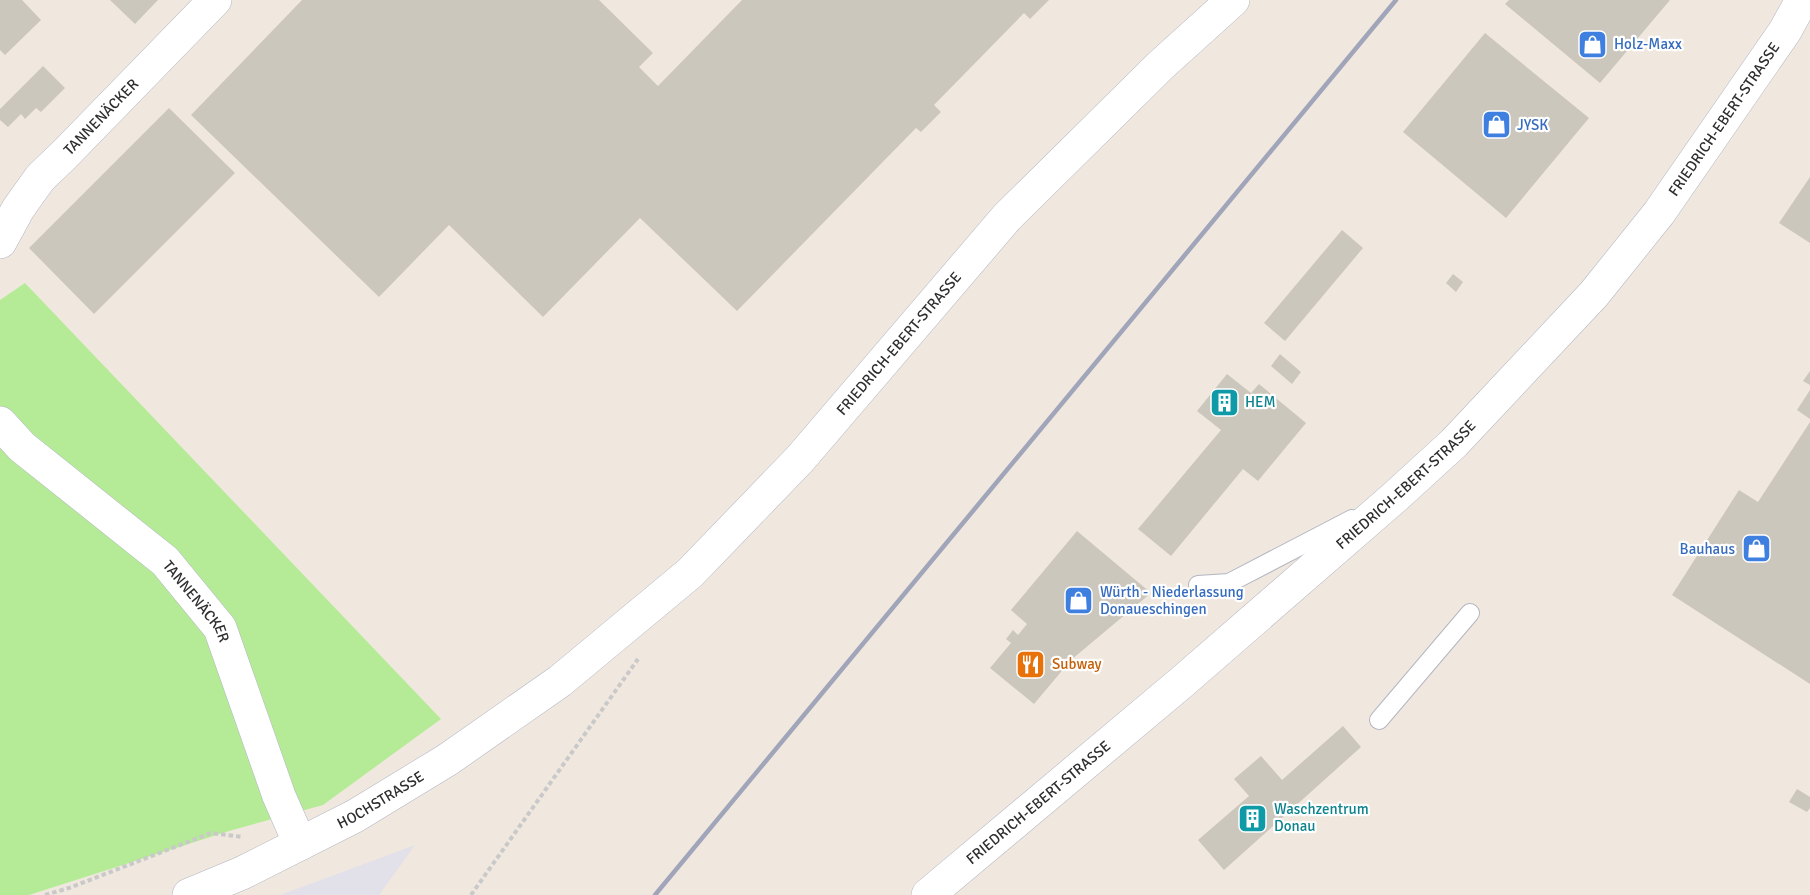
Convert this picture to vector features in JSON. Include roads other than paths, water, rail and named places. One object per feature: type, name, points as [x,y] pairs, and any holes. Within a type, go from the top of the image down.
[{"type":"street","name":"TANNENÄCKER","points":[[0,242],[18,209],[40,178],[215,0]]},
{"type":"street","name":"FRIEDRICH-EBERT-STRASSE","points":[[560,681],[705,559],[800,459],[1007,217],[1161,65],[1233,0]]},
{"type":"street","name":"FRIEDRICH-EBERT-STRASSE","points":[[928,895],[1182,682],[1454,443],[1594,294],[1659,213],[1785,31],[1802,0]]},
{"type":"street","name":"TANNENÄCKER","points":[[0,423],[22,447],[165,561],[220,628],[279,796],[300,844]]},
{"type":"street","name":"HOCHSTRASSE","points":[[189,895],[242,873],[355,816],[447,760],[560,681]]},
{"type":"lane","points":[[1198,585],[1229,583],[1396,496]]},
{"type":"lane","points":[[1379,720],[1470,614]]},
{"type":"railway","points":[[655,895],[1396,0]]},
{"type":"place","name":"Holz-Maxx","points":[[1593,44]]},
{"type":"place","name":"JYSK","points":[[1496,125]]},
{"type":"place","name":"HEM","points":[[1224,402]]},
{"type":"place","name":"Bauhaus","points":[[1756,549]]},
{"type":"place","name":"Würth - Niederlassung Donaueschingen","points":[[1079,601]]},
{"type":"place","name":"Subway","points":[[1031,664]]},
{"type":"place","name":"Waschzentrum Donau","points":[[1253,818]]}]
